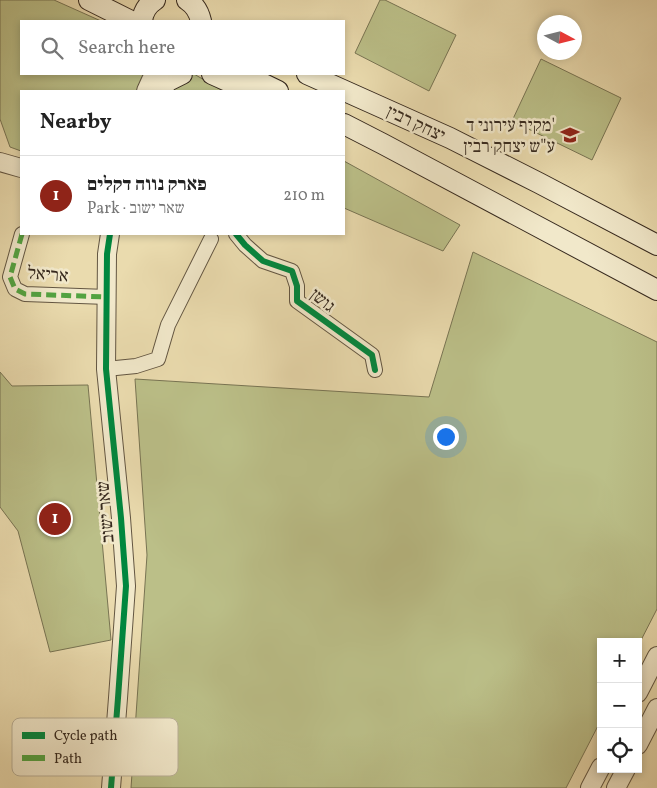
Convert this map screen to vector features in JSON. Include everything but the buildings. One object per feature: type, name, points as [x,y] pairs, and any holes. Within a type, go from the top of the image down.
[{"type":"main road","points":[[89,0],[129,20]]},
{"type":"main road","points":[[142,20],[146,8],[155,0]]},
{"type":"main road","points":[[160,90],[168,81],[180,75]]},
{"type":"main road","points":[[214,75],[248,90]]},
{"type":"main road","points":[[245,75],[276,90]]},
{"type":"main road","name":"יצחק רבין","points":[[309,75],[343,90]]},
{"type":"main road","name":"יצחק רבין","points":[[345,91],[450,138],[657,245]]},
{"type":"main road","name":"יצחק רבין","points":[[345,125],[657,290]]},
{"type":"street","points":[[145,90],[146,75]]},
{"type":"street","points":[[146,90],[155,75]]},
{"type":"street","points":[[0,162],[20,168]]},
{"type":"street","name":"אריאל","points":[[22,235],[10,277],[15,289],[25,294],[106,297]]},
{"type":"street","name":"שאר ישוב","points":[[110,235],[107,254],[106,370],[126,586],[116,718]]},
{"type":"street","name":"גושן","points":[[237,235],[263,261],[292,271],[297,286],[297,301],[372,355],[375,370]]},
{"type":"street","points":[[106,370],[136,366],[158,359],[168,325],[211,239]]},
{"type":"street","points":[[642,685],[657,656]]},
{"type":"street","points":[[642,737],[657,708]]},
{"type":"street","points":[[590,788],[598,773]]},
{"type":"street","points":[[616,788],[624,773]]},
{"type":"green space","points":[[0,0],[54,0],[99,20],[20,20],[20,75],[196,75],[221,90],[20,90],[20,151],[10,147],[0,119]]},
{"type":"green space","points":[[380,0],[385,0],[456,35],[429,91],[355,53]]},
{"type":"green space","points":[[541,60],[621,98],[592,160],[512,121]]},
{"type":"green space","points":[[345,162],[460,225],[443,251],[345,208]]},
{"type":"green space","points":[[473,252],[657,342],[657,609],[642,638],[597,638],[597,728],[566,788],[131,788],[132,776],[178,776],[178,718],[136,718],[147,555],[135,379],[429,397]]},
{"type":"green space","points":[[0,372],[12,386],[88,385],[111,640],[50,652],[18,531],[0,507]]},
{"type":"marked path","points":[[22,235],[10,277],[15,289],[25,294],[107,297]]},
{"type":"cycle path","points":[[110,235],[107,254],[106,369],[126,586],[116,718]]},
{"type":"cycle path","points":[[237,235],[263,261],[292,271],[297,286],[297,301],[372,355],[375,370]]},
{"type":"cycle path","points":[[111,788],[112,776]]},
{"type":"place","name":"מקיף עירוני ד' ע\"ש יצחק רבין","points":[[570,135]]},
{"type":"place","name":"פארק נווה דקלים","points":[[55,519]]}]
